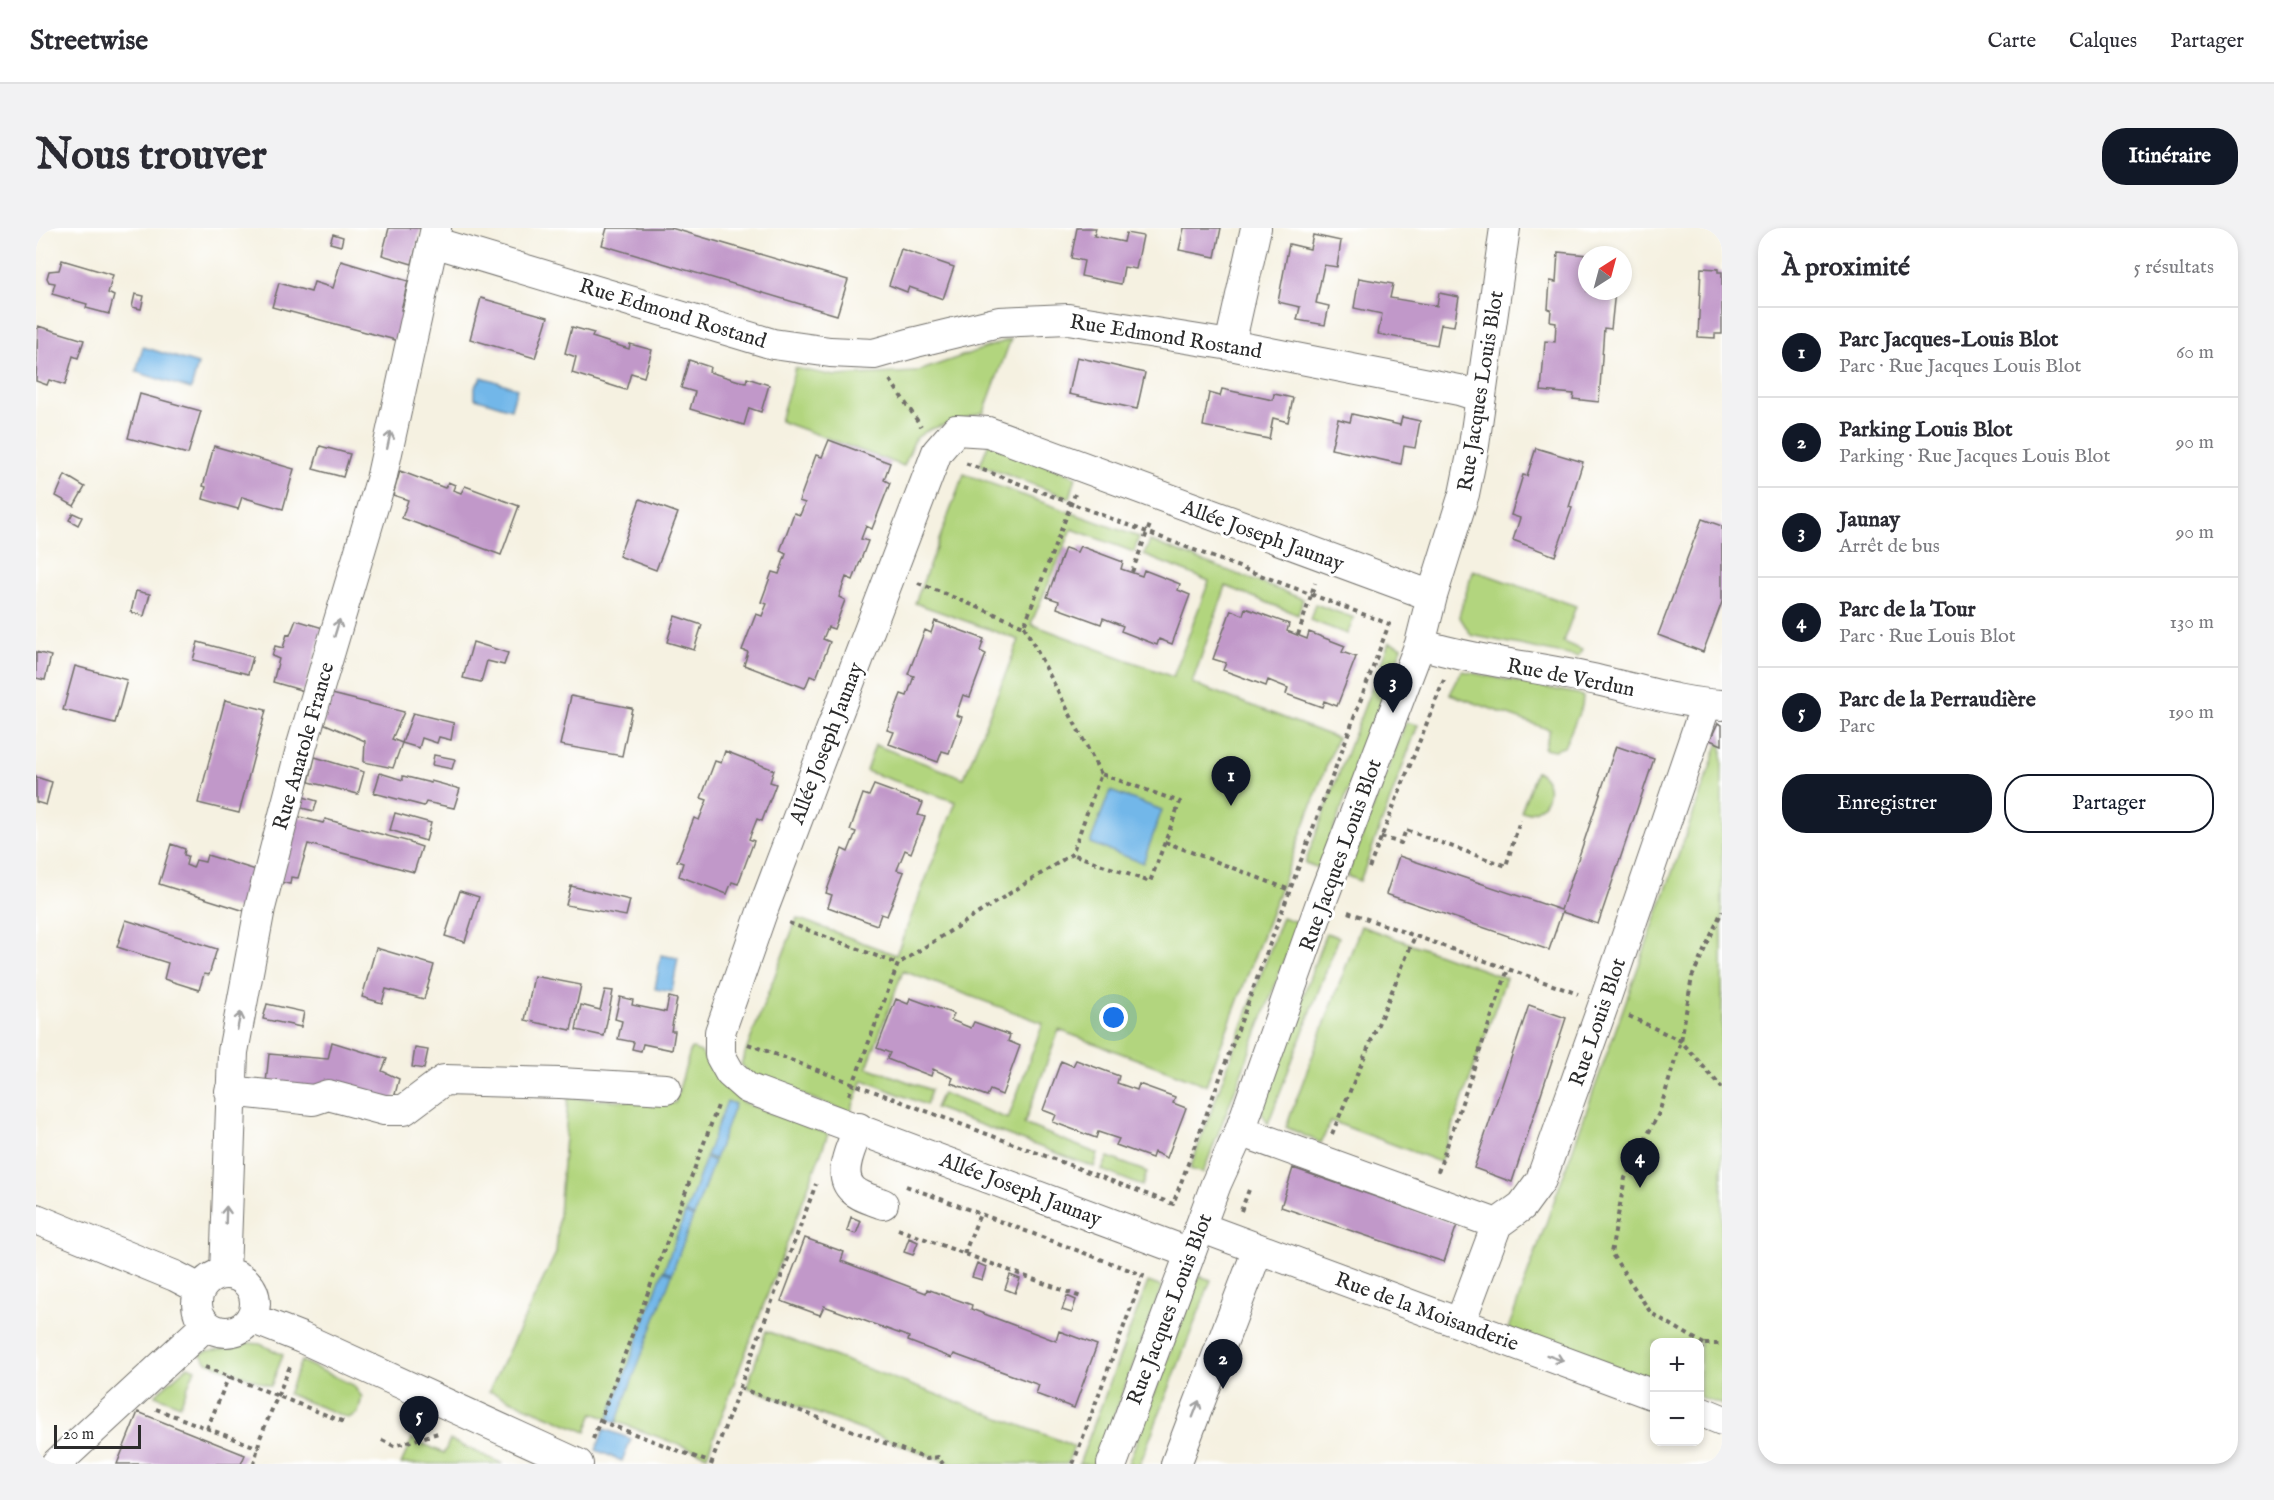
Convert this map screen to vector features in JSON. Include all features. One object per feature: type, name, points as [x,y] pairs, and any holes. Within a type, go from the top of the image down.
[{"type":"street","points":[[1230,345],[1256,228]]},
{"type":"street","name":"Rue Jacques Louis Blot","points":[[1112,1464],[1216,1184],[1240,1131],[1322,900],[1420,644],[1464,494],[1481,397],[1505,228]]},
{"type":"street","name":"Rue Edmond Rostand","points":[[434,235],[773,344],[830,352],[874,354],[999,322],[1068,319],[1230,345],[1459,390],[1481,397]]},
{"type":"street","name":"Rue Anatole France","points":[[225,1274],[233,1052],[260,908],[302,746],[381,480],[434,235]]},
{"type":"street","name":"Allée Joseph Jaunay","points":[[1195,1240],[747,1088],[730,1073],[720,1055],[720,1032],[762,912],[937,452],[956,430],[988,432],[1432,597]]},
{"type":"street","name":"Rue de Verdun","points":[[1420,644],[1454,654],[1600,680],[1689,703],[1714,704]]},
{"type":"street","name":"Rue Louis Blot","points":[[1497,1224],[1522,1206],[1541,1180],[1714,704]]},
{"type":"street","points":[[230,1091],[313,1100],[328,1095],[384,1110],[404,1110],[444,1080],[666,1089]]},
{"type":"street","points":[[849,1124],[846,1180],[853,1191],[887,1216]]},
{"type":"street","points":[[1240,1131],[1497,1224],[1460,1323]]},
{"type":"street","points":[[36,1219],[175,1276],[200,1289]]},
{"type":"street","name":"Rue de la Moisanderie","points":[[1195,1240],[1258,1249],[1650,1394]]},
{"type":"street","points":[[1176,1464],[1258,1249]]},
{"type":"street","points":[[225,1274],[237,1276],[247,1283],[254,1294],[255,1306],[251,1318],[246,1325],[231,1332],[214,1330],[206,1325],[199,1314],[197,1301],[200,1289],[210,1278],[225,1274]]},
{"type":"street","points":[[251,1318],[302,1338],[578,1464]]},
{"type":"street","points":[[56,1464],[206,1325]]},
{"type":"street","points":[[1704,1413],[1722,1420]]},
{"type":"path","points":[[819,1176],[712,1464],[600,1421],[742,1041],[1173,1204],[1389,624],[937,452],[874,354]]},
{"type":"path","points":[[1132,572],[1161,496]]},
{"type":"path","points":[[1024,626],[1072,504]]},
{"type":"path","points":[[1298,635],[1324,557]]},
{"type":"path","points":[[912,581],[1024,626],[1101,774],[1180,802],[1150,882],[1072,854]]},
{"type":"path","points":[[849,1124],[854,1083],[898,964],[1072,854],[1101,774]]},
{"type":"path","points":[[1381,837],[1401,843],[1406,830],[1506,866],[1520,820]]},
{"type":"path","points":[[1165,842],[1289,890],[1322,900],[1351,913],[1604,1003],[1681,1041],[1722,1088]]},
{"type":"path","points":[[1694,1338],[1651,1313],[1611,1253],[1625,1178],[1659,1113],[1681,1041],[1692,977],[1722,911]]},
{"type":"path","points":[[786,922],[898,964]]},
{"type":"path","points":[[1322,1162],[1334,1127],[1415,936]]},
{"type":"path","points":[[1428,1200],[1508,969]]},
{"type":"path","points":[[906,1185],[1143,1275],[1073,1464]]},
{"type":"path","points":[[964,1254],[980,1214]]},
{"type":"path","points":[[887,1216],[964,1254],[1081,1297]]},
{"type":"path","points":[[1704,1344],[1722,1344]]},
{"type":"path","points":[[254,1464],[260,1438],[280,1395],[293,1358]]},
{"type":"path","points":[[197,1363],[344,1422]]},
{"type":"path","points":[[207,1429],[229,1376]]},
{"type":"path","points":[[740,1388],[927,1459],[938,1457],[943,1464]]},
{"type":"path","points":[[159,1411],[259,1448]]},
{"type":"path","points":[[382,1440],[394,1446],[447,1431]]},
{"type":"green space","points":[[1011,339],[984,412],[928,430],[915,439],[904,466],[780,421],[795,368],[835,376],[916,372]]},
{"type":"green space","points":[[989,442],[1076,477],[1070,498],[980,465]]},
{"type":"green space","points":[[964,474],[1139,537],[1134,552],[1072,529],[1031,624],[1173,677],[1209,581],[1144,555],[1150,541],[1303,599],[1298,615],[1226,586],[1192,683],[1337,738],[1206,1085],[1059,1030],[1024,1124],[1098,1154],[1094,1167],[935,1108],[942,1093],[1008,1119],[1043,1023],[903,971],[867,1067],[931,1090],[926,1105],[863,1080],[850,1113],[751,1075],[741,1064],[797,918],[896,955],[956,802],[866,771],[875,745],[964,778],[1019,640],[915,603]]},
{"type":"green space","points":[[1473,570],[1576,606],[1563,642],[1582,650],[1578,657],[1471,635],[1459,616]]},
{"type":"green space","points":[[1315,604],[1354,618],[1347,634],[1310,620]]},
{"type":"green space","points":[[1389,642],[1402,647],[1319,868],[1305,863]]},
{"type":"green space","points":[[1462,671],[1578,694],[1583,697],[1582,706],[1564,747],[1554,750],[1544,748],[1550,730],[1450,694]]},
{"type":"green space","points":[[1406,722],[1418,725],[1360,881],[1347,876]]},
{"type":"green space","points":[[1722,734],[1722,1405],[1704,1398],[1704,1338],[1650,1338],[1650,1380],[1508,1329]]},
{"type":"green space","points":[[1536,771],[1547,783],[1547,798],[1537,809],[1521,812]]},
{"type":"green space","points":[[1282,917],[1299,923],[1203,1173],[1190,1169]]},
{"type":"green space","points":[[1361,926],[1506,978],[1440,1162],[1331,1121],[1321,1143],[1286,1127]]},
{"type":"green space","points":[[1326,933],[1339,937],[1268,1124],[1261,1111]]},
{"type":"green space","points":[[691,1048],[701,1052],[716,1075],[742,1102],[828,1134],[707,1455],[593,1413],[586,1432],[489,1391],[556,1253],[568,1098],[675,1103]]},
{"type":"green space","points":[[1108,1157],[1147,1172],[1142,1186],[1102,1170]]},
{"type":"green space","points":[[1199,1276],[1211,1280],[1140,1464],[1128,1464]]},
{"type":"green space","points":[[1148,1282],[1162,1287],[1096,1464],[1079,1464]]},
{"type":"green space","points":[[766,1331],[1074,1447],[1067,1464],[952,1464],[747,1387]]},
{"type":"green space","points":[[248,1343],[260,1344],[283,1355],[271,1386],[207,1362],[200,1354],[241,1346]]},
{"type":"green space","points":[[301,1361],[353,1385],[362,1397],[358,1413],[348,1418],[288,1394]]},
{"type":"green space","points":[[188,1366],[195,1369],[180,1405],[155,1395]]},
{"type":"green space","points":[[412,1439],[444,1453],[450,1440],[503,1464],[401,1464]]},
{"type":"water","points":[[143,347],[198,364],[191,389],[136,372]]},
{"type":"water","points":[[482,377],[517,388],[511,409],[475,398],[475,387]]},
{"type":"water","points":[[1110,791],[1162,810],[1143,863],[1090,843]]},
{"type":"water","points":[[661,955],[678,958],[672,992],[655,989]]},
{"type":"water","points":[[727,1101],[735,1104],[715,1159],[706,1156]]},
{"type":"water","points":[[706,1158],[714,1161],[694,1216],[686,1213]]},
{"type":"water","points":[[685,1214],[693,1217],[672,1273],[664,1270]]},
{"type":"water","points":[[663,1271],[672,1274],[616,1423],[608,1420]]},
{"type":"water","points":[[604,1429],[631,1439],[622,1461],[596,1450]]},
{"type":"building","points":[[389,228],[421,228],[412,264],[382,255]]},
{"type":"building","points":[[607,228],[671,228],[848,280],[837,315],[602,245]]},
{"type":"building","points":[[1077,228],[1096,228],[1094,236],[1124,242],[1126,233],[1143,236],[1136,269],[1124,267],[1121,284],[1081,276],[1084,261],[1071,258]]},
{"type":"building","points":[[1184,228],[1221,228],[1215,257],[1179,250]]},
{"type":"building","points":[[333,234],[343,237],[341,246],[330,243]]},
{"type":"building","points":[[1313,235],[1341,241],[1337,267],[1324,265],[1316,303],[1329,306],[1325,325],[1297,320],[1300,307],[1278,302],[1289,244],[1310,249]]},
{"type":"building","points":[[901,249],[954,267],[943,299],[909,287],[907,292],[889,285]]},
{"type":"building","points":[[1558,252],[1578,254],[1578,300],[1614,300],[1611,329],[1604,328],[1599,402],[1573,399],[1574,394],[1541,391],[1545,341],[1555,342],[1556,323],[1550,322],[1551,310],[1548,309],[1550,281],[1556,282]]},
{"type":"building","points":[[62,260],[113,275],[108,293],[114,296],[109,314],[86,308],[87,304],[52,294],[55,283],[49,282],[47,278],[49,271],[59,270]]},
{"type":"building","points":[[341,261],[408,281],[401,310],[408,312],[403,342],[272,307],[279,283],[311,292],[314,282],[333,288]]},
{"type":"building","points":[[1701,268],[1718,269],[1718,272],[1722,272],[1722,334],[1715,334],[1715,338],[1698,337]]},
{"type":"building","points":[[1359,278],[1393,284],[1390,298],[1437,306],[1439,293],[1459,297],[1454,326],[1441,324],[1437,345],[1378,334],[1382,314],[1354,308]]},
{"type":"building","points":[[135,294],[144,296],[141,309],[132,307]]},
{"type":"building","points":[[481,298],[548,317],[535,358],[470,339]]},
{"type":"building","points":[[38,326],[84,340],[78,358],[73,356],[65,385],[49,380],[47,385],[36,381]]},
{"type":"building","points":[[572,327],[594,333],[592,337],[629,349],[630,344],[652,350],[644,377],[631,373],[626,390],[572,373],[576,357],[565,353]]},
{"type":"building","points":[[1077,357],[1145,373],[1137,409],[1069,394]]},
{"type":"building","points":[[689,360],[710,367],[709,372],[746,383],[747,378],[769,385],[761,412],[749,408],[744,425],[690,409],[695,392],[681,388]]},
{"type":"building","points":[[1222,389],[1273,400],[1274,394],[1293,398],[1288,422],[1273,418],[1269,439],[1203,426],[1209,393],[1220,396]]},
{"type":"building","points":[[140,394],[201,411],[188,454],[128,438]]},
{"type":"building","points":[[1352,414],[1400,425],[1402,417],[1420,421],[1415,448],[1404,446],[1401,464],[1331,449],[1338,419],[1350,422]]},
{"type":"building","points":[[829,440],[890,463],[884,480],[890,483],[872,529],[866,526],[861,539],[868,541],[853,580],[846,577],[839,597],[845,600],[834,629],[828,627],[823,639],[830,642],[816,678],[810,676],[805,688],[744,665],[748,652],[742,650],[756,614],[762,616],[767,604],[761,602],[772,572],[779,574],[786,554],[780,551],[794,513],[800,515],[805,503],[799,501],[816,455],[822,457]]},
{"type":"building","points":[[214,446],[294,469],[283,509],[242,497],[238,509],[203,499],[206,487],[203,486]]},
{"type":"building","points":[[320,446],[350,454],[343,477],[313,469]]},
{"type":"building","points":[[1536,448],[1583,462],[1569,507],[1572,508],[1555,556],[1513,540],[1520,518],[1511,515],[1523,475],[1527,476]]},
{"type":"building","points":[[400,471],[445,488],[448,482],[455,485],[453,490],[461,493],[465,486],[519,506],[501,555],[402,518],[408,500],[393,495]]},
{"type":"building","points":[[65,475],[85,487],[74,506],[56,496]]},
{"type":"building","points":[[640,499],[678,513],[656,570],[619,556]]},
{"type":"building","points":[[73,513],[82,517],[78,525],[69,520]]},
{"type":"building","points":[[1702,519],[1722,526],[1722,602],[1703,652],[1658,635]]},
{"type":"building","points":[[1080,546],[1123,562],[1121,569],[1142,576],[1144,570],[1180,584],[1178,590],[1190,595],[1172,644],[1159,639],[1157,645],[1121,631],[1123,626],[1103,618],[1101,624],[1057,608],[1059,601],[1047,597],[1065,548],[1077,552]]},
{"type":"building","points":[[136,591],[150,594],[144,616],[131,612]]},
{"type":"building","points":[[1245,608],[1289,624],[1287,631],[1307,639],[1309,632],[1345,646],[1342,652],[1356,657],[1337,706],[1324,701],[1322,707],[1286,694],[1288,688],[1268,680],[1266,686],[1223,670],[1226,663],[1213,659],[1231,610],[1243,615]]},
{"type":"building","points":[[675,616],[702,625],[694,650],[667,642]]},
{"type":"building","points":[[296,620],[323,628],[304,691],[273,682],[279,659],[272,656],[275,646],[283,648],[287,634],[290,635]]},
{"type":"building","points":[[935,621],[984,639],[980,651],[986,654],[970,697],[963,695],[956,715],[962,717],[949,753],[942,751],[938,762],[889,744],[894,732],[887,730],[901,694],[907,696],[914,676],[908,674],[925,630],[931,633]]},
{"type":"building","points":[[198,642],[253,657],[248,674],[193,660]]},
{"type":"building","points":[[473,642],[508,653],[504,665],[487,661],[481,682],[463,678]]},
{"type":"building","points":[[36,652],[51,656],[45,680],[36,678]]},
{"type":"building","points":[[75,666],[127,680],[115,723],[63,710]]},
{"type":"building","points":[[332,694],[404,712],[392,739],[402,743],[393,768],[364,762],[365,741],[323,723]]},
{"type":"building","points":[[571,696],[632,708],[622,756],[560,745]]},
{"type":"building","points":[[225,700],[266,710],[239,813],[198,803]]},
{"type":"building","points":[[413,713],[454,723],[451,740],[439,737],[437,743],[422,738],[419,748],[402,743]]},
{"type":"building","points":[[1718,723],[1722,725],[1722,745],[1710,740]]},
{"type":"building","points":[[1616,746],[1654,759],[1598,924],[1562,912],[1549,950],[1386,894],[1399,856],[1561,910]]},
{"type":"building","points":[[725,751],[774,770],[770,782],[776,784],[762,821],[757,819],[749,839],[754,841],[738,884],[732,882],[727,894],[679,876],[683,863],[677,861],[694,818],[699,820],[707,800],[701,798],[715,761],[721,763]]},
{"type":"building","points":[[434,755],[455,759],[452,769],[432,765]]},
{"type":"building","points":[[315,757],[364,772],[358,794],[309,782]]},
{"type":"building","points":[[380,773],[403,780],[403,776],[460,789],[454,808],[426,802],[424,806],[374,793]]},
{"type":"building","points":[[36,777],[52,782],[46,805],[36,802]]},
{"type":"building","points":[[874,785],[923,803],[918,815],[925,817],[911,853],[905,850],[897,870],[904,872],[887,916],[881,914],[877,925],[828,907],[832,895],[826,893],[842,849],[848,852],[856,832],[850,830],[863,794],[869,796]]},
{"type":"building","points":[[300,796],[317,801],[314,811],[298,807]]},
{"type":"building","points":[[395,813],[431,823],[426,841],[390,830]]},
{"type":"building","points":[[296,816],[323,823],[325,819],[422,847],[414,872],[308,844],[298,878],[291,877],[290,884],[280,882]]},
{"type":"building","points":[[171,844],[185,849],[184,855],[188,856],[186,865],[193,868],[196,860],[205,862],[207,855],[256,870],[245,911],[159,884]]},
{"type":"building","points":[[571,886],[630,900],[626,916],[566,905]]},
{"type":"building","points":[[460,891],[479,897],[465,942],[445,936]]},
{"type":"building","points":[[126,920],[217,949],[209,975],[204,974],[199,990],[164,979],[168,963],[117,947]]},
{"type":"building","points":[[376,948],[434,965],[424,999],[386,989],[382,1003],[362,997]]},
{"type":"building","points":[[534,976],[581,985],[571,1030],[525,1020]]},
{"type":"building","points":[[605,990],[613,991],[604,1036],[576,1030],[581,1005],[600,1010]]},
{"type":"building","points":[[620,997],[633,1000],[632,1005],[666,1012],[669,997],[677,999],[671,1031],[675,1031],[672,1050],[643,1044],[641,1051],[632,1049],[634,1042],[618,1039],[622,1021],[615,1019]]},
{"type":"building","points":[[910,998],[954,1014],[951,1020],[971,1028],[974,1022],[1010,1035],[1008,1041],[1020,1046],[1002,1095],[990,1090],[987,1096],[951,1083],[953,1078],[933,1069],[931,1076],[887,1059],[890,1053],[877,1048],[896,999],[908,1004]]},
{"type":"building","points":[[267,1004],[304,1012],[301,1027],[263,1019]]},
{"type":"building","points":[[1529,1005],[1566,1018],[1512,1182],[1474,1168]]},
{"type":"building","points":[[332,1042],[387,1059],[382,1071],[399,1079],[393,1102],[266,1083],[269,1054],[328,1059]]},
{"type":"building","points":[[415,1048],[428,1050],[424,1069],[412,1067]]},
{"type":"building","points":[[1076,1060],[1119,1076],[1117,1083],[1137,1090],[1139,1084],[1175,1097],[1173,1103],[1186,1108],[1167,1158],[1154,1152],[1152,1158],[1116,1145],[1119,1139],[1098,1132],[1096,1138],[1053,1122],[1056,1115],[1043,1110],[1061,1061],[1073,1066]]},
{"type":"building","points":[[1293,1168],[1457,1225],[1444,1262],[1281,1207]]},
{"type":"building","points":[[851,1217],[861,1221],[856,1234],[847,1231]]},
{"type":"building","points":[[805,1238],[844,1252],[841,1261],[926,1293],[927,1289],[972,1305],[971,1309],[1056,1341],[1059,1331],[1097,1345],[1074,1408],[1036,1394],[1039,1385],[954,1354],[952,1358],[908,1341],[909,1337],[824,1306],[820,1315],[781,1301]]},
{"type":"building","points":[[909,1238],[918,1242],[913,1255],[904,1252]]},
{"type":"building","points":[[977,1263],[986,1267],[982,1280],[972,1277]]},
{"type":"building","points":[[1010,1275],[1020,1279],[1015,1293],[1005,1289]]},
{"type":"building","points":[[1067,1296],[1076,1300],[1072,1313],[1062,1310]]},
{"type":"building","points":[[138,1412],[245,1455],[241,1464],[117,1464]]},
{"type":"place","name":"Jaunay","points":[[1393,713]]},
{"type":"place","name":"Parc Jacques-Louis Blot","points":[[1231,806]]},
{"type":"place","name":"Parc de la Tour","points":[[1640,1188]]},
{"type":"place","name":"Parking Louis Blot","points":[[1223,1389]]},
{"type":"place","name":"Parc de la Perraudière","points":[[419,1446]]}]
